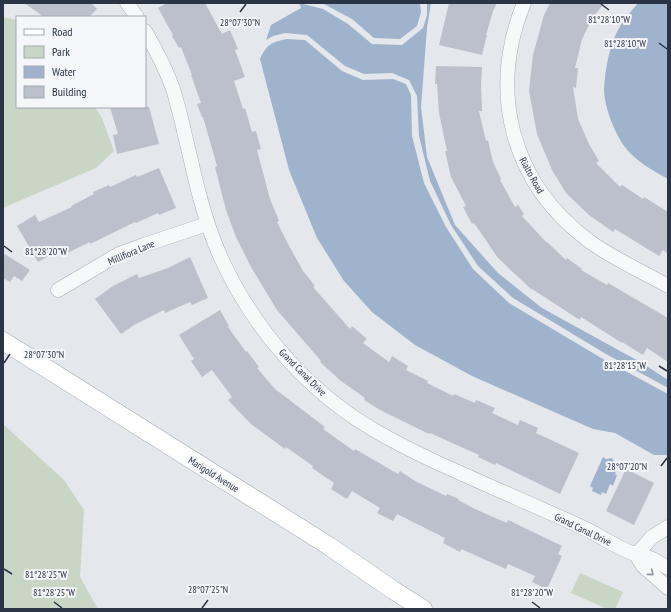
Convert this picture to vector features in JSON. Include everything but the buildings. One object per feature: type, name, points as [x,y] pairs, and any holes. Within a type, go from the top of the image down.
[{"type":"main road","name":"Marigold Avenue","points":[[3,341],[329,546],[423,609]]},
{"type":"street","points":[[127,3],[136,16]]},
{"type":"street","name":"Rialto Road","points":[[524,3],[514,32],[507,81],[512,128],[516,142],[533,181],[550,204],[578,233],[600,249],[668,286]]},
{"type":"street","name":"Grand Canal Drive","points":[[146,33],[164,66],[174,91],[207,224],[222,260],[243,298],[266,332],[294,366],[321,392],[374,430],[411,449],[590,531],[636,555],[648,557],[668,568]]},
{"type":"street","name":"Millifiora Lane","points":[[58,290],[119,254],[207,224]]},
{"type":"street","points":[[636,555],[652,537],[668,527]]},
{"type":"street","name":"Grand Canal Drive","points":[[636,555],[643,566],[668,588]]},
{"type":"green space","points":[[3,17],[16,20],[16,108],[96,108],[102,118],[114,151],[96,168],[3,208]]},
{"type":"green space","points":[[3,424],[64,480],[84,510],[80,577],[98,609],[3,609]]},
{"type":"green space","points":[[580,573],[623,592],[615,609],[607,609],[571,593]]},
{"type":"water","points":[[299,3],[323,9],[348,24],[372,44],[402,45],[423,28],[427,15],[427,3],[431,3],[427,28],[421,107],[427,157],[455,225],[498,273],[542,308],[642,363],[668,380],[668,388],[606,354],[513,298],[478,266],[451,225],[430,181],[419,136],[417,96],[409,80],[392,73],[364,74],[345,66],[307,35],[285,33],[273,36],[266,40],[271,25],[301,8]]},
{"type":"water","points":[[322,3],[420,3],[421,12],[417,26],[400,39],[374,38],[352,19]]},
{"type":"water","points":[[638,3],[668,3],[668,179],[653,171],[630,153],[616,132],[606,105],[604,89],[605,74],[612,43],[622,23]]},
{"type":"water","points":[[287,39],[305,40],[342,71],[363,80],[393,79],[406,84],[411,95],[412,136],[424,183],[446,227],[473,269],[509,303],[603,359],[668,394],[668,455],[654,455],[615,433],[593,429],[472,376],[415,345],[372,312],[344,281],[317,238],[289,170],[260,59],[270,44]]},
{"type":"water","points":[[603,457],[606,459],[612,458],[615,463],[619,464],[615,474],[617,475],[613,486],[610,484],[606,494],[602,492],[601,495],[592,491],[593,488],[590,486]]}]
